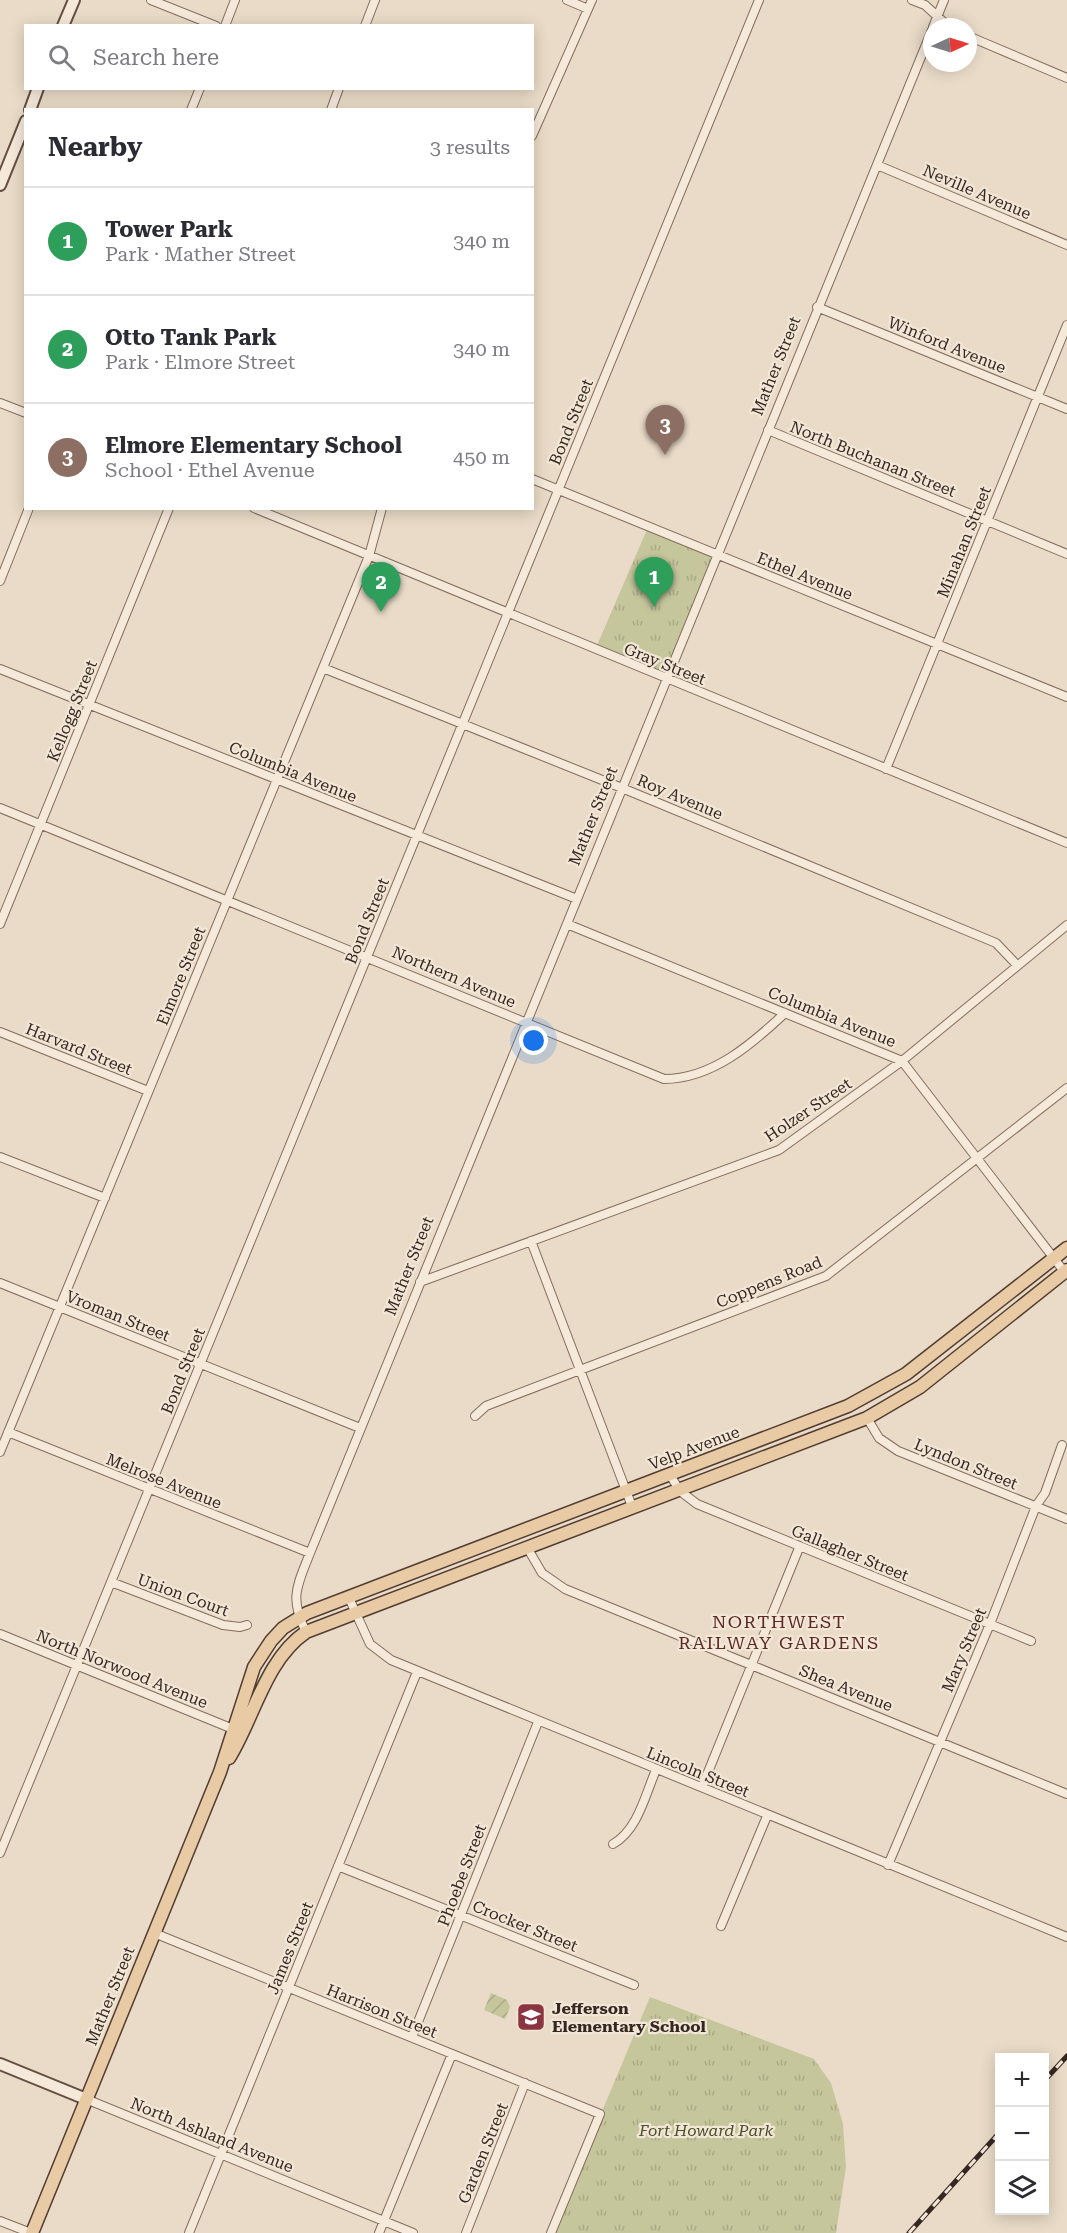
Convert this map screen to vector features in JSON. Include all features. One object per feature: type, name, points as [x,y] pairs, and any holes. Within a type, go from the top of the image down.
[{"type":"main road","name":"Velp Avenue","points":[[298,1617],[830,1414],[876,1392],[918,1364],[1067,1248]]},
{"type":"main road","points":[[306,1632],[528,1550],[867,1418],[920,1387],[1066,1272]]},
{"type":"main road","name":"Mather Street","points":[[31,2233],[220,1772],[258,1659],[283,1628],[298,1617]]},
{"type":"main road","name":"Mather Street","points":[[220,1772],[237,1746],[276,1665],[287,1649],[306,1632]]},
{"type":"street","points":[[64,24],[74,0]]},
{"type":"street","points":[[151,0],[211,24]]},
{"type":"street","points":[[226,24],[236,0]]},
{"type":"street","points":[[366,24],[375,0]]},
{"type":"street","points":[[567,0],[588,9]]},
{"type":"street","points":[[534,131],[592,0]]},
{"type":"street","name":"Bond Street","points":[[0,1853],[759,0]]},
{"type":"street","points":[[912,0],[925,5],[938,17]]},
{"type":"street","name":"Mather Street","points":[[938,17],[944,0]]},
{"type":"street","points":[[977,40],[1067,78]]},
{"type":"street","name":"Mather Street","points":[[306,1632],[298,1617],[295,1593],[310,1553],[817,307],[923,53]]},
{"type":"street","points":[[31,108],[37,90]]},
{"type":"street","points":[[192,108],[199,90]]},
{"type":"street","points":[[332,108],[338,90]]},
{"type":"street","points":[[0,185],[24,126]]},
{"type":"street","name":"Neville Avenue","points":[[877,165],[1067,244]]},
{"type":"street","name":"Winford Avenue","points":[[817,307],[1067,408]]},
{"type":"street","name":"Minahan Street","points":[[886,769],[1067,325]]},
{"type":"street","points":[[0,403],[24,412]]},
{"type":"street","name":"North Buchanan Street","points":[[768,430],[1067,554]]},
{"type":"street","name":"Ethel Avenue","points":[[534,480],[1067,697]]},
{"type":"street","points":[[0,581],[28,510]]},
{"type":"street","name":"Kellogg Street","points":[[0,924],[168,510]]},
{"type":"street","name":"Gray Street","points":[[259,510],[1067,843]]},
{"type":"street","name":"Elmore Street","points":[[0,1452],[369,556],[381,510]]},
{"type":"street","name":"Roy Avenue","points":[[323,668],[622,788],[996,943],[1017,965]]},
{"type":"street","name":"Columbia Avenue","points":[[0,669],[416,837],[577,899]]},
{"type":"street","name":"Northern Avenue","points":[[0,808],[664,1079],[683,1079],[720,1065],[763,1033],[785,1012]]},
{"type":"street","name":"Columbia Avenue","points":[[567,924],[902,1061],[1066,1272]]},
{"type":"street","name":"Holzer Street","points":[[420,1282],[779,1150],[902,1061],[1067,925]]},
{"type":"street","name":"Harvard Street","points":[[0,1032],[148,1091]]},
{"type":"street","name":"Coppens Road","points":[[475,1416],[486,1406],[826,1276],[1067,1088]]},
{"type":"street","points":[[0,1157],[105,1198]]},
{"type":"street","points":[[531,1241],[633,1509]]},
{"type":"street","name":"Vroman Street","points":[[0,1282],[360,1428]]},
{"type":"street","name":"Lyndon Street","points":[[867,1418],[879,1438],[890,1447],[1067,1519]]},
{"type":"street","name":"Melrose Avenue","points":[[8,1432],[310,1553]]},
{"type":"street","name":"Mary Street","points":[[888,1865],[990,1624],[1036,1506],[1045,1493],[1062,1445]]},
{"type":"street","name":"Gallagher Street","points":[[670,1475],[680,1491],[697,1504],[799,1548],[1031,1641]]},
{"type":"street","points":[[702,1787],[799,1548]]},
{"type":"street","name":"Shea Avenue","points":[[528,1550],[542,1573],[558,1586],[1067,1794]]},
{"type":"street","name":"Union Court","points":[[111,1582],[223,1625],[236,1627],[247,1625]]},
{"type":"street","name":"Lincoln Street","points":[[349,1598],[374,1649],[390,1660],[702,1787],[767,1816],[1067,1936]]},
{"type":"street","name":"North Norwood Avenue","points":[[0,1634],[233,1729]]},
{"type":"street","name":"James Street","points":[[189,2233],[417,1672]]},
{"type":"street","name":"Phoebe Street","points":[[412,2037],[538,1722]]},
{"type":"street","points":[[613,1844],[625,1836],[632,1826],[656,1770]]},
{"type":"street","points":[[721,1926],[767,1816]]},
{"type":"street","name":"Crocker Street","points":[[338,1866],[634,1985]]},
{"type":"street","name":"Harrison Street","points":[[154,1933],[600,2114],[551,2233]]},
{"type":"street","points":[[379,2233],[452,2054]]},
{"type":"street","name":"North Ashland Avenue","points":[[0,2064],[413,2233]]},
{"type":"street","name":"Garden Street","points":[[466,2233],[525,2083]]},
{"type":"street","points":[[0,2221],[31,2233]]},
{"type":"green space","points":[[648,527],[717,555],[667,680],[595,650]]},
{"type":"green space","points":[[491,1993],[507,2000],[510,2007],[505,2019],[484,2010]]},
{"type":"green space","name":"Fort Howard Park","points":[[650,1997],[814,2059],[831,2083],[843,2124],[846,2167],[836,2233],[551,2233]]},
{"type":"railway","points":[[1049,2076],[1067,2056]]},
{"type":"railway","points":[[909,2233],[995,2138]]},
{"type":"place","name":"Elmore Elementary School","points":[[665,455]]},
{"type":"place","name":"Tower Park","points":[[654,607]]},
{"type":"place","name":"Otto Tank Park","points":[[381,612]]},
{"type":"place","name":"Jefferson Elementary School","points":[[531,2017]]},
{"type":"district","name":"NORTHWEST RAILWAY GARDENS","points":[[779,1631]]}]
